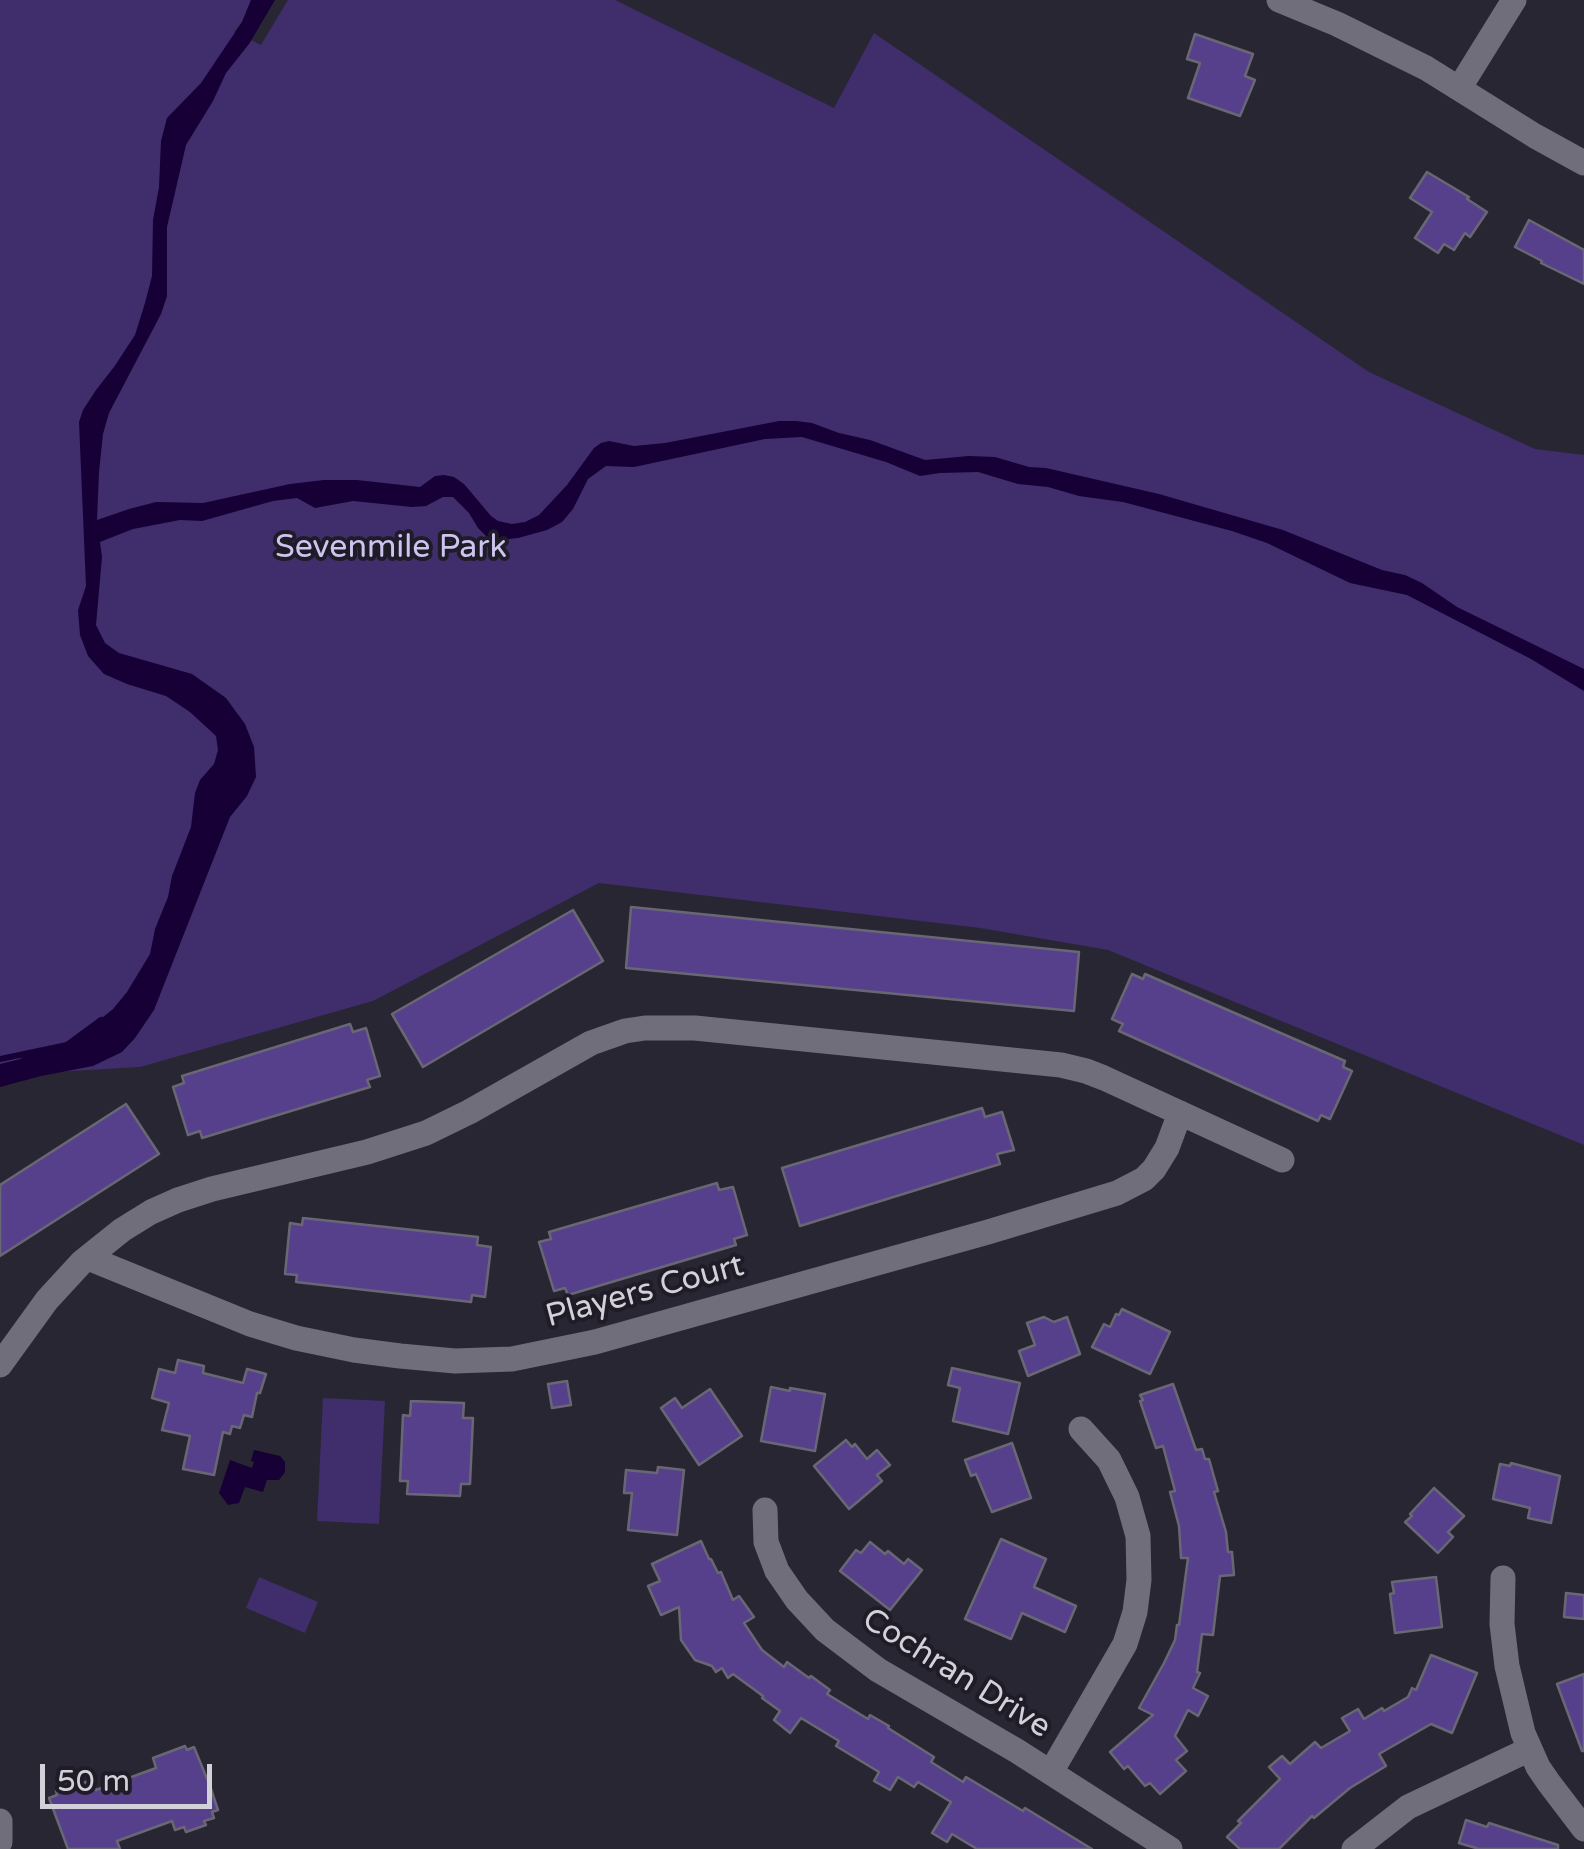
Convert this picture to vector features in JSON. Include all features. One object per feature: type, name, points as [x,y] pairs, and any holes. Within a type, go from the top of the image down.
[{"type":"street","points":[[1279,0],[1378,43],[1584,163]]},
{"type":"street","points":[[1460,88],[1514,0]]},
{"type":"street","points":[[2,1354],[88,1258],[151,1212],[178,1200],[426,1133],[591,1044],[645,1028],[695,1028],[1086,1071],[1282,1160]]},
{"type":"street","name":"Players Court","points":[[88,1258],[250,1324],[296,1338],[400,1356],[512,1359],[614,1336],[988,1232],[1116,1192],[1144,1179],[1154,1169],[1180,1114]]},
{"type":"street","points":[[1051,1772],[1125,1644],[1139,1580],[1138,1536],[1127,1497],[1109,1460],[1081,1428]]},
{"type":"street","name":"Cochran Drive","points":[[765,1510],[766,1542],[772,1561],[796,1600],[824,1630],[878,1670],[1051,1772],[1170,1849]]},
{"type":"street","points":[[1504,1578],[1502,1611],[1507,1666],[1517,1712],[1548,1783],[1584,1828]]},
{"type":"street","points":[[1354,1849],[1408,1808],[1530,1749]]},
{"type":"street","points":[[0,1821],[0,1842]]},
{"type":"green space","name":"Sevenmile Park","points":[[0,0],[251,0],[234,32],[261,45],[288,0],[615,0],[834,108],[874,33],[1369,372],[1535,449],[1584,455],[1584,1145],[1108,950],[980,928],[599,883],[373,1001],[140,1067],[0,1075]]},
{"type":"green space","points":[[323,1398],[385,1401],[379,1524],[317,1521]]},
{"type":"green space","points":[[259,1577],[318,1602],[305,1633],[246,1608]]},
{"type":"shaded area","points":[[251,0],[275,0],[226,73],[186,145],[167,227],[167,296],[109,413],[103,434],[97,520],[156,502],[203,503],[290,484],[357,480],[420,487],[435,476],[444,475],[464,484],[491,516],[512,524],[539,515],[601,443],[665,443],[796,421],[870,440],[925,460],[995,457],[1159,494],[1283,530],[1382,570],[1405,575],[1457,607],[1584,669],[1584,691],[1407,595],[1350,583],[1267,543],[1232,531],[1123,502],[1018,484],[978,472],[920,476],[802,437],[765,439],[634,467],[606,466],[588,479],[562,522],[518,538],[500,540],[486,536],[453,497],[443,497],[426,506],[353,501],[315,508],[297,498],[202,521],[180,520],[133,529],[100,542],[96,625],[105,643],[119,653],[192,674],[226,698],[245,724],[254,747],[256,777],[230,817],[154,1010],[135,1038],[122,1052],[93,1066],[0,1087],[0,1064],[20,1059],[36,1049],[54,1049],[72,1042],[113,1009],[127,992],[150,954],[172,876],[191,827],[195,793],[214,764],[218,750],[216,736],[190,712],[166,696],[104,674],[88,656],[80,635],[78,610],[86,586],[79,422],[83,410],[135,335],[145,303],[152,276],[153,220],[167,118],[201,83],[242,22]]},
{"type":"shaded area","points":[[254,1450],[280,1456],[285,1472],[279,1480],[267,1480],[263,1492],[245,1487],[239,1503],[228,1505],[219,1493],[230,1460],[252,1468]]},
{"type":"building","points":[[1195,34],[1253,54],[1245,76],[1255,80],[1240,116],[1188,98],[1200,63],[1187,59]]},
{"type":"building","points":[[1427,172],[1487,212],[1470,237],[1465,233],[1454,250],[1444,244],[1438,253],[1415,238],[1432,212],[1410,198]]},
{"type":"building","points":[[1529,220],[1584,250],[1584,284],[1515,247]]},
{"type":"building","points":[[631,907],[1079,952],[1074,1011],[626,968]]},
{"type":"building","points":[[573,910],[603,961],[423,1067],[392,1014]]},
{"type":"building","points":[[1132,974],[1143,979],[1145,974],[1345,1061],[1343,1067],[1352,1071],[1330,1119],[1321,1115],[1318,1121],[1119,1031],[1123,1024],[1112,1019]]},
{"type":"building","points":[[350,1024],[353,1032],[366,1028],[380,1076],[367,1080],[370,1087],[202,1138],[200,1131],[188,1135],[173,1087],[184,1083],[182,1076]]},
{"type":"building","points":[[126,1104],[159,1154],[0,1256],[0,1185]]},
{"type":"building","points":[[982,1108],[985,1117],[1002,1112],[1014,1150],[997,1154],[1000,1164],[800,1226],[782,1168]]},
{"type":"building","points":[[717,1183],[719,1190],[733,1187],[747,1235],[734,1239],[736,1245],[568,1295],[565,1288],[554,1291],[539,1242],[551,1239],[549,1232]]},
{"type":"building","points":[[303,1218],[478,1237],[477,1245],[491,1247],[485,1297],[472,1295],[471,1302],[296,1282],[297,1275],[285,1274],[290,1223],[302,1225]]},
{"type":"building","points":[[1122,1309],[1170,1332],[1150,1374],[1092,1347],[1104,1324],[1110,1327]]},
{"type":"building","points":[[1044,1317],[1054,1322],[1067,1317],[1080,1354],[1028,1376],[1019,1351],[1035,1345],[1027,1323]]},
{"type":"building","points":[[178,1360],[204,1366],[203,1373],[243,1383],[247,1369],[266,1374],[252,1417],[244,1415],[240,1428],[232,1426],[230,1434],[223,1432],[214,1475],[183,1469],[190,1436],[162,1430],[169,1403],[152,1398],[159,1369],[175,1373]]},
{"type":"building","points":[[952,1368],[1020,1383],[1008,1434],[953,1421],[960,1388],[948,1385]]},
{"type":"building","points":[[567,1381],[571,1405],[552,1408],[548,1384]]},
{"type":"building","points":[[1173,1384],[1196,1450],[1202,1449],[1205,1459],[1209,1459],[1234,1575],[1220,1576],[1213,1635],[1202,1634],[1197,1672],[1200,1673],[1193,1688],[1208,1696],[1198,1716],[1188,1710],[1175,1736],[1187,1751],[1176,1760],[1186,1771],[1160,1794],[1150,1783],[1145,1786],[1128,1766],[1124,1769],[1110,1752],[1153,1715],[1139,1708],[1179,1625],[1188,1558],[1181,1558],[1179,1526],[1170,1492],[1175,1491],[1163,1446],[1156,1448],[1140,1401],[1140,1395]]},
{"type":"building","points":[[771,1387],[825,1394],[815,1451],[761,1441]]},
{"type":"building","points":[[710,1389],[742,1436],[699,1465],[661,1408],[675,1398],[682,1408]]},
{"type":"building","points":[[411,1401],[464,1403],[463,1418],[473,1418],[470,1484],[461,1484],[460,1496],[407,1494],[408,1481],[400,1481],[403,1415],[410,1416]]},
{"type":"building","points":[[846,1440],[852,1447],[855,1444],[867,1459],[877,1450],[890,1465],[877,1475],[882,1481],[849,1509],[814,1466]]},
{"type":"building","points":[[1012,1443],[1031,1498],[992,1512],[976,1474],[971,1476],[965,1460]]},
{"type":"building","points":[[1511,1463],[1560,1476],[1551,1523],[1528,1518],[1530,1508],[1493,1499],[1500,1464]]},
{"type":"building","points":[[658,1467],[684,1470],[677,1535],[628,1530],[632,1493],[624,1493],[626,1470],[657,1473]]},
{"type":"building","points":[[1434,1488],[1464,1516],[1448,1532],[1453,1537],[1438,1553],[1405,1522]]},
{"type":"building","points":[[1001,1539],[1046,1559],[1034,1587],[1076,1606],[1065,1632],[1022,1613],[1011,1639],[965,1619]]},
{"type":"building","points":[[701,1541],[733,1600],[739,1596],[754,1617],[744,1623],[762,1650],[784,1667],[787,1662],[811,1676],[830,1690],[827,1694],[868,1719],[870,1715],[889,1726],[934,1757],[931,1762],[963,1782],[966,1777],[1092,1849],[977,1849],[952,1834],[947,1842],[932,1833],[951,1802],[918,1782],[914,1787],[898,1777],[890,1790],[874,1781],[879,1772],[836,1746],[839,1741],[801,1718],[790,1733],[774,1720],[780,1711],[763,1696],[733,1674],[728,1678],[722,1668],[716,1672],[712,1666],[695,1660],[681,1640],[679,1607],[661,1615],[648,1586],[660,1581],[652,1564]]},
{"type":"building","points":[[870,1542],[885,1554],[888,1551],[904,1564],[908,1559],[922,1570],[890,1610],[840,1571],[856,1550],[861,1553]]},
{"type":"building","points":[[1436,1577],[1442,1627],[1395,1633],[1392,1582]]},
{"type":"building","points":[[1566,1593],[1584,1595],[1584,1619],[1564,1617]]},
{"type":"building","points":[[1431,1655],[1477,1673],[1452,1733],[1431,1724],[1379,1754],[1386,1766],[1312,1816],[1279,1849],[1240,1849],[1227,1837],[1280,1779],[1269,1767],[1282,1756],[1290,1764],[1315,1742],[1321,1748],[1350,1731],[1342,1718],[1358,1709],[1364,1719],[1408,1697],[1412,1688],[1416,1690]]},
{"type":"building","points":[[1584,1674],[1584,1751],[1582,1751],[1557,1684]]},
{"type":"building","points":[[185,1746],[187,1750],[194,1747],[210,1786],[218,1810],[212,1812],[214,1818],[186,1832],[184,1827],[175,1830],[172,1821],[117,1841],[120,1849],[68,1849],[49,1798],[57,1795],[56,1791],[81,1778],[83,1783],[92,1780],[96,1790],[156,1768],[153,1758]]},
{"type":"building","points":[[1466,1820],[1487,1827],[1489,1823],[1558,1845],[1558,1849],[1479,1849],[1459,1843]]},
{"type":"waterway","points":[[0,1059],[67,1045],[101,1020]]}]
